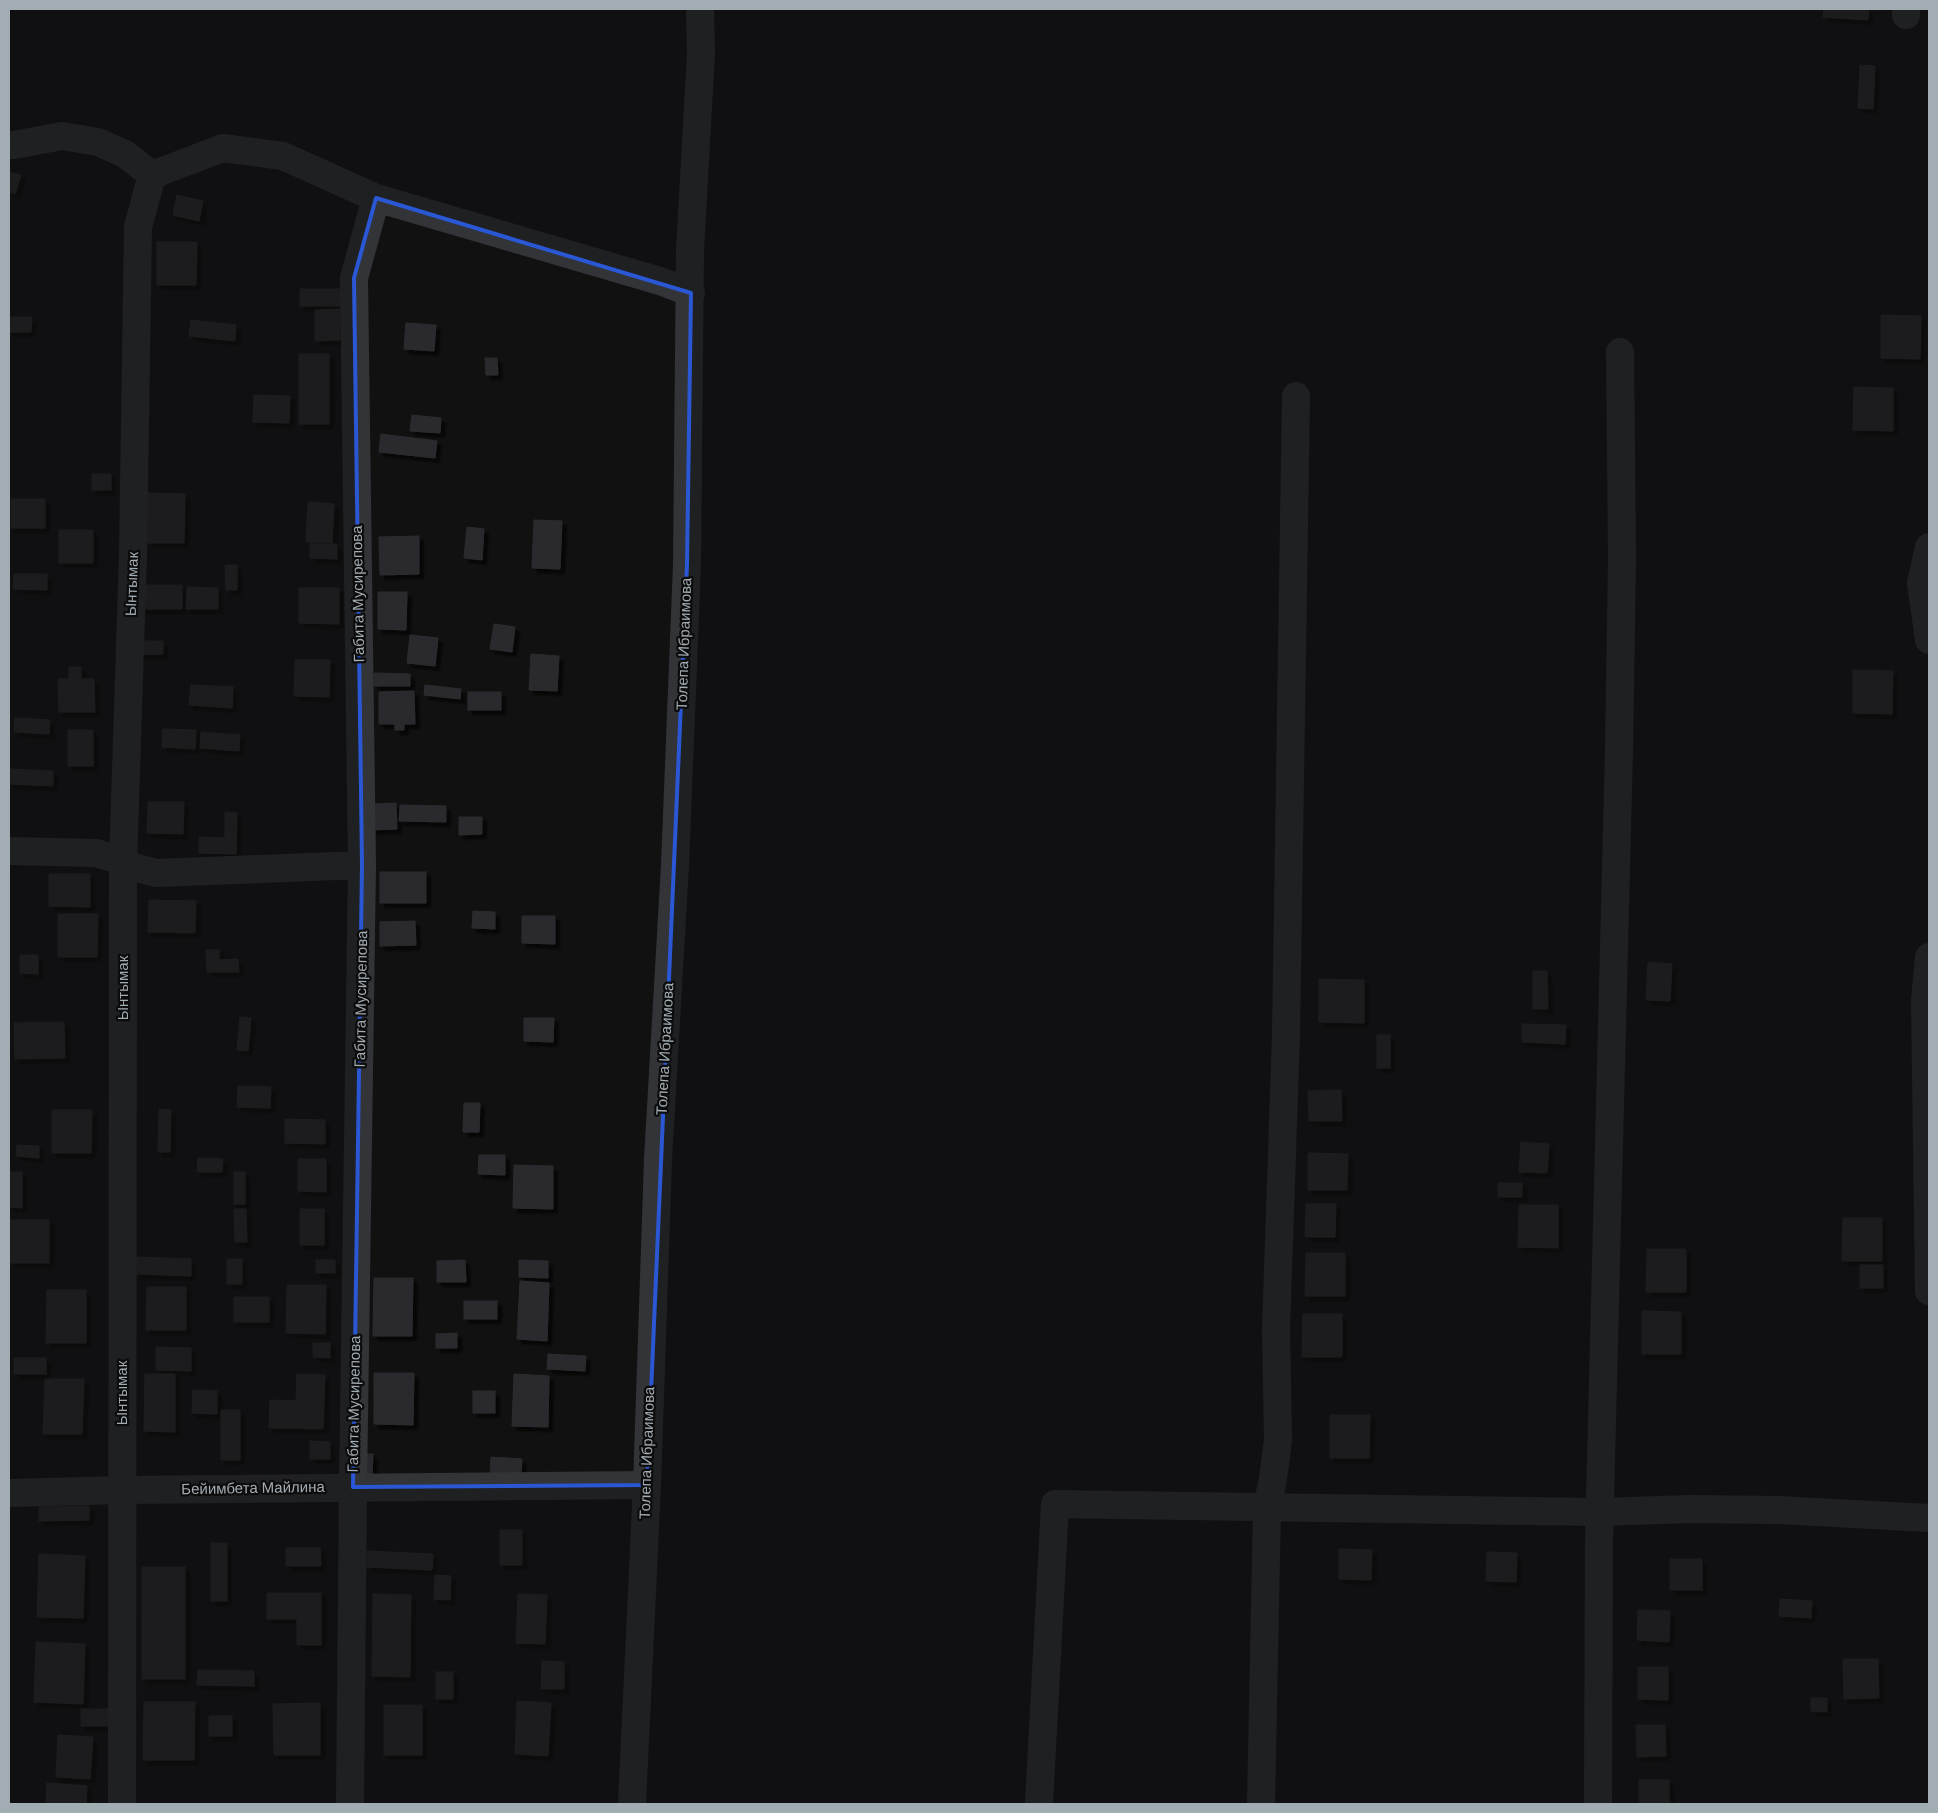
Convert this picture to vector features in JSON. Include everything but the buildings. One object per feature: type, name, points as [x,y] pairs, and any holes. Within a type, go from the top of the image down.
[{"type":"street","name":"Толепа Ибраимова","points":[[632,1804],[658,1159],[675,866],[687,564],[690,280],[701,53],[700,9]]},
{"type":"street","points":[[9,145],[14,146],[62,136],[98,142],[125,154],[152,175],[223,148],[284,156],[376,198],[660,281],[690,280]]},
{"type":"street","name":"Ынтымак","points":[[122,1804],[123,862],[133,554],[138,227],[152,175]]},
{"type":"street","name":"Габита Мусирепова","points":[[350,1804],[362,865],[354,278],[376,198]]},
{"type":"street","points":[[1598,1804],[1600,1512],[1622,558],[1620,352]]},
{"type":"street","points":[[1261,1804],[1266,1507],[1273,1479],[1278,1440],[1276,1329],[1286,1035],[1296,396]]},
{"type":"street","points":[[1929,546],[1921,583],[1929,640]]},
{"type":"street","points":[[9,851],[96,853],[156,873],[362,865]]},
{"type":"street","points":[[1929,957],[1925,1000],[1929,1292]]},
{"type":"street","name":"Бейимбета Майлина","points":[[9,1493],[122,1490],[646,1485]]},
{"type":"street","points":[[1039,1804],[1055,1504],[1600,1512],[1690,1509],[1778,1510],[1929,1518]]},
{"type":"highlighted area","points":[[376,198],[691,293],[687,564],[647,1485],[353,1487],[362,865],[354,278]]}]
